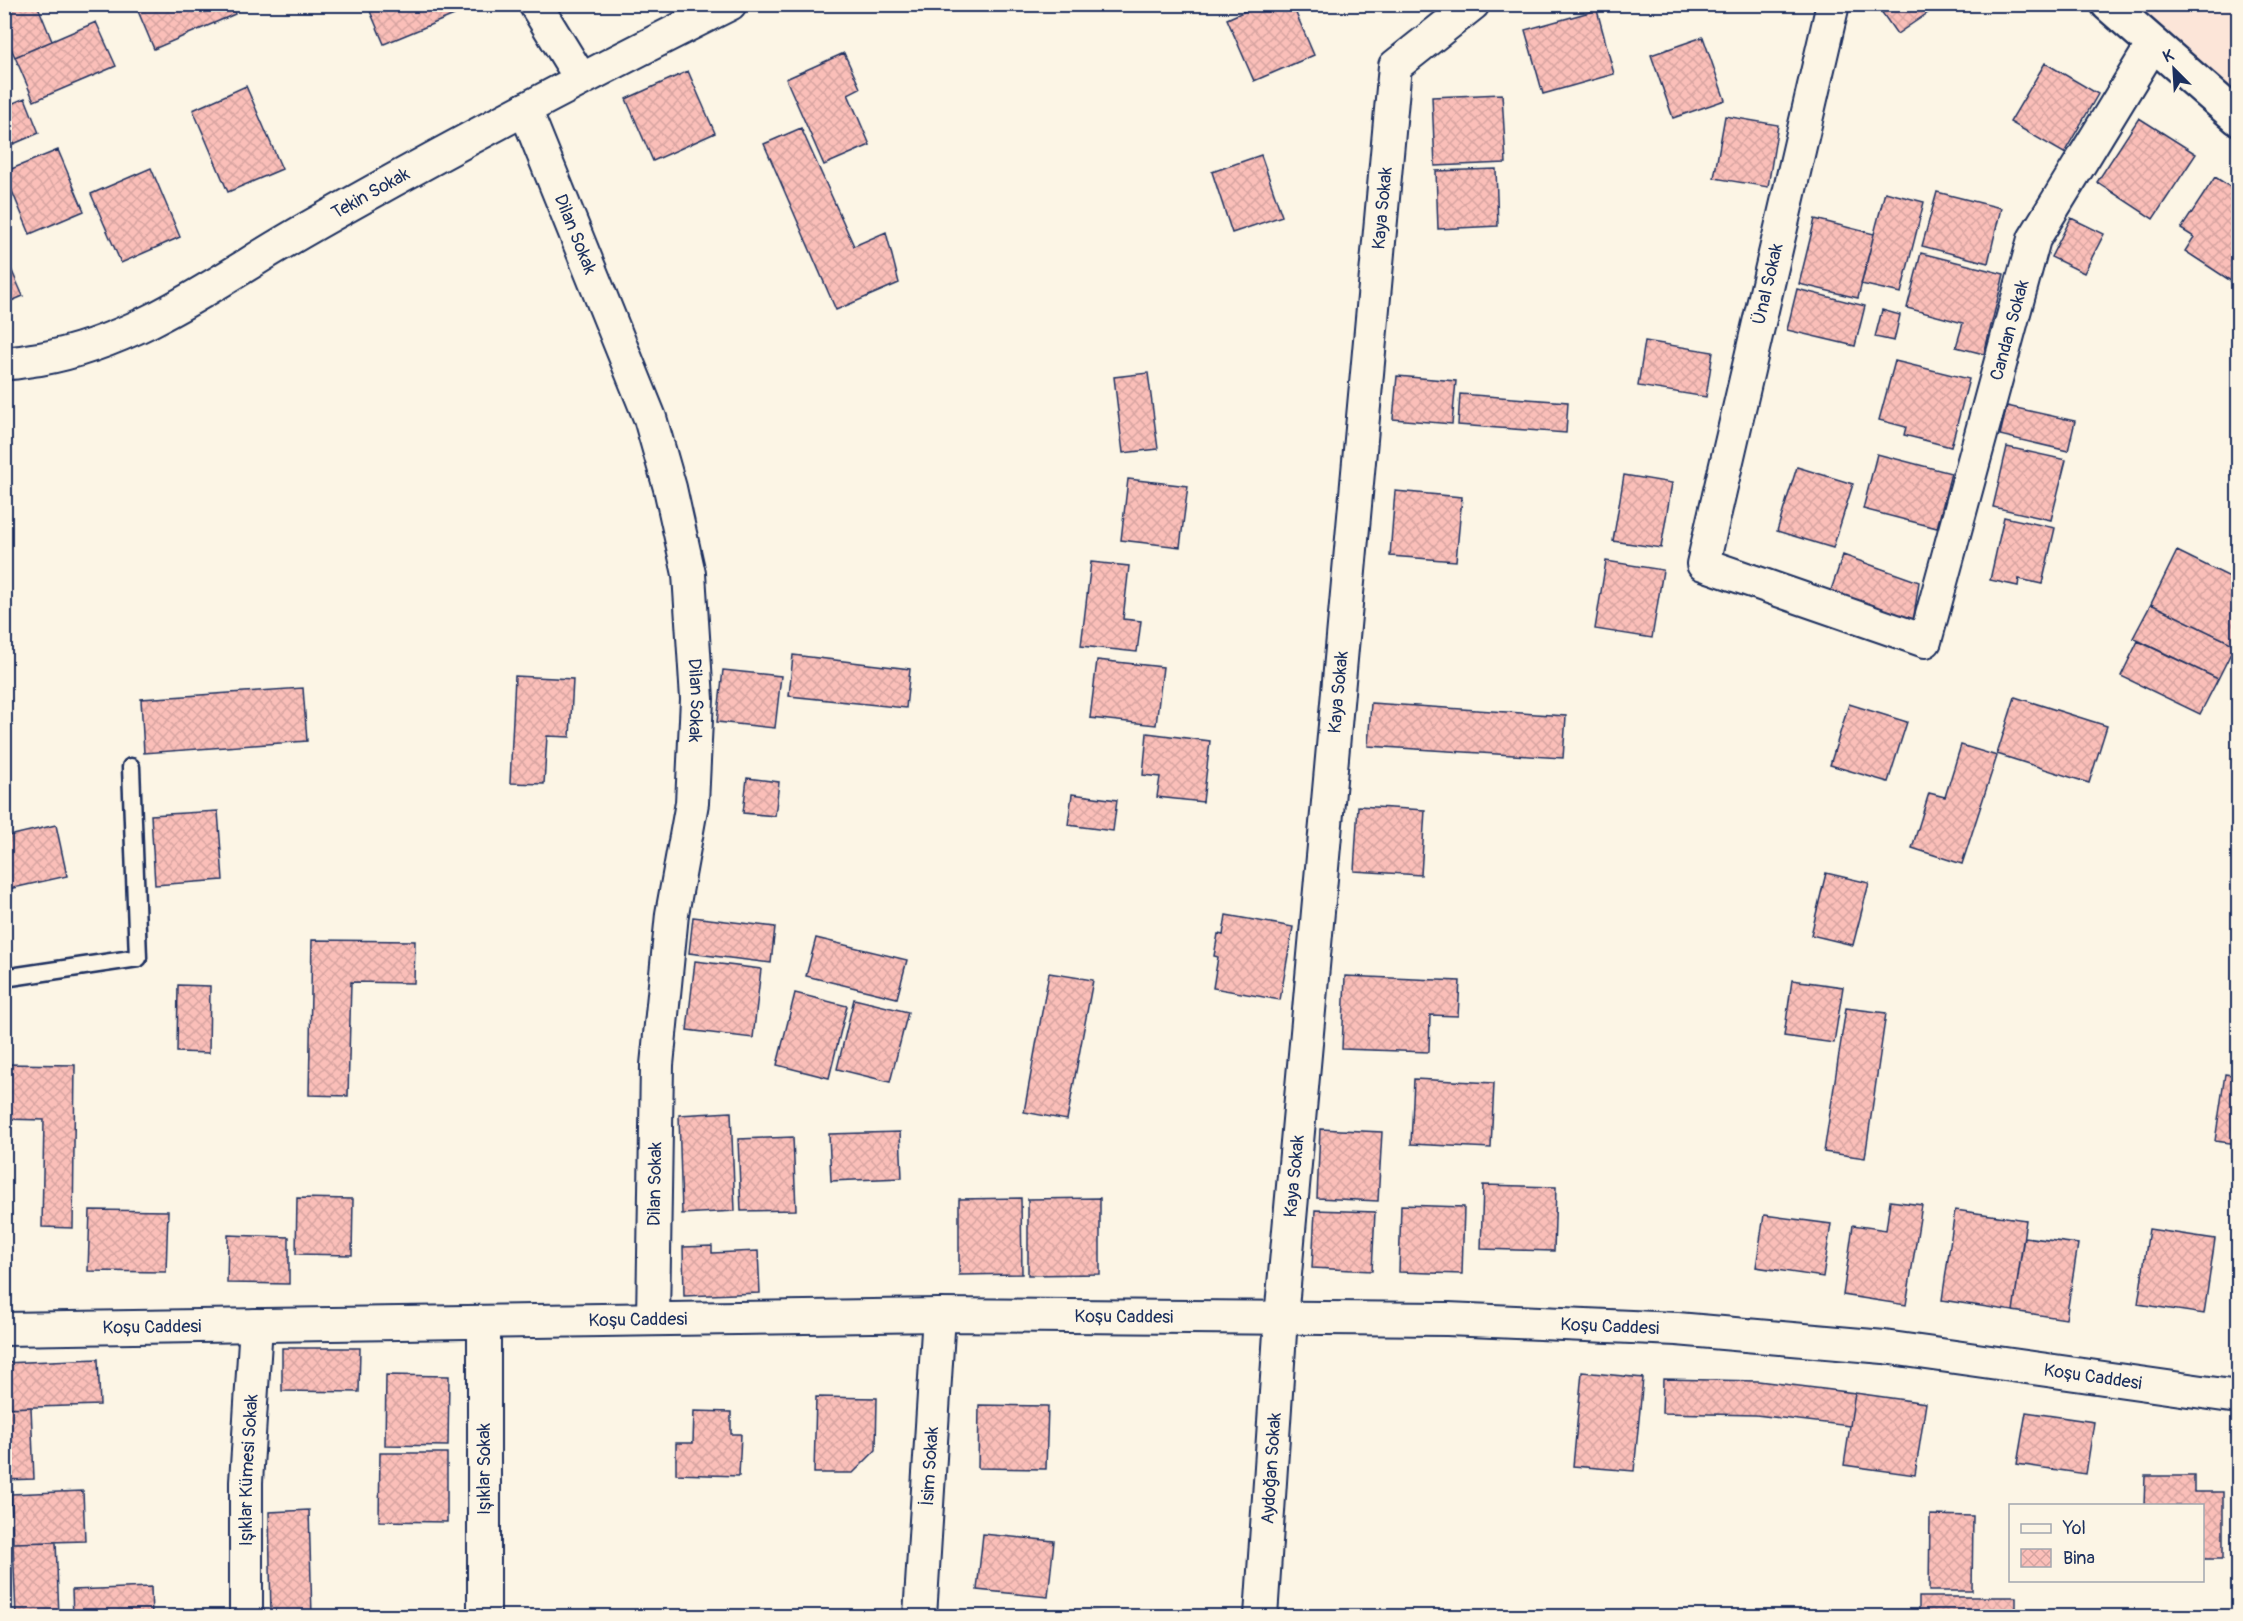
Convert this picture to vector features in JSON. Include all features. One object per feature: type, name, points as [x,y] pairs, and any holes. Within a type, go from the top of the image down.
[{"type":"street","points":[[535,4],[581,80]]},
{"type":"street","name":"Tekin Sokak","points":[[4,363],[56,356],[101,343],[140,326],[196,297],[354,202],[525,109],[730,4]]},
{"type":"street","name":"Kaya Sokak","points":[[1281,1318],[1395,66],[1473,4]]},
{"type":"street","name":"Ünal Sokak","points":[[1833,4],[1703,564],[1925,641]]},
{"type":"street","points":[[2108,4],[2238,118]]},
{"type":"street","name":"Candan Sokak","points":[[1925,641],[2034,239],[2153,44]]},
{"type":"street","name":"Dilan Sokak","points":[[525,109],[650,418],[670,488],[689,574],[697,699],[692,803],[672,914],[657,1065],[653,1319]]},
{"type":"street","name":"Koşu Caddesi","points":[[4,1329],[939,1315],[1447,1319],[1677,1329],[1884,1347],[2238,1397]]},
{"type":"street","name":"İsim Sokak","points":[[920,1617],[939,1315]]},
{"type":"street","name":"Aydoğan Sokak","points":[[1261,1617],[1281,1318]]},
{"type":"street","name":"Işıklar Sokak","points":[[484,1322],[484,1617]]},
{"type":"street","name":"Işıklar Kümesi Sokak","points":[[246,1617],[246,1482],[256,1325]]},
{"type":"lane","points":[[4,978],[138,958],[131,767]]},
{"type":"shaded area","points":[[2108,5],[2238,5],[2238,118]]},
{"type":"building","points":[[4,4],[37,4],[52,41],[15,57],[4,33]]},
{"type":"building","points":[[135,4],[231,4],[235,14],[154,49]]},
{"type":"building","points":[[367,4],[449,4],[454,15],[384,44]]},
{"type":"building","points":[[1261,4],[1292,4],[1314,55],[1254,81],[1227,19]]},
{"type":"building","points":[[1876,4],[1941,4],[1897,34]]},
{"type":"building","points":[[1597,10],[1614,74],[1543,94],[1525,30]]},
{"type":"building","points":[[96,22],[116,66],[34,101],[15,57]]},
{"type":"building","points":[[1703,37],[1725,100],[1673,118],[1651,55]]},
{"type":"building","points":[[844,53],[860,88],[848,94],[870,145],[824,165],[786,79]]},
{"type":"building","points":[[2045,63],[2098,94],[2064,153],[2010,122]]},
{"type":"building","points":[[688,71],[715,133],[653,161],[626,99]]},
{"type":"building","points":[[246,86],[282,169],[228,192],[193,110]]},
{"type":"building","points":[[1502,94],[1506,163],[1435,166],[1432,97]]},
{"type":"building","points":[[25,98],[39,133],[4,148],[4,107]]},
{"type":"building","points":[[1725,116],[1778,125],[1768,187],[1714,178]]},
{"type":"building","points":[[2139,118],[2196,154],[2153,219],[2097,182]]},
{"type":"building","points":[[801,128],[854,246],[886,232],[899,283],[836,310],[764,144]]},
{"type":"building","points":[[58,150],[84,211],[30,234],[4,172]]},
{"type":"building","points":[[1261,155],[1282,216],[1232,233],[1212,172]]},
{"type":"building","points":[[151,168],[180,237],[121,263],[91,194]]},
{"type":"building","points":[[1496,169],[1498,226],[1438,229],[1436,171]]},
{"type":"building","points":[[2215,177],[2238,192],[2237,285],[2185,251],[2194,237],[2181,229]]},
{"type":"building","points":[[1885,192],[1924,202],[1901,293],[1861,284]]},
{"type":"building","points":[[1937,192],[2001,208],[1988,263],[1922,246]]},
{"type":"building","points":[[2071,218],[2104,234],[2084,273],[2051,257]]},
{"type":"building","points":[[1815,219],[1874,234],[1858,298],[1799,284]]},
{"type":"building","points":[[4,253],[23,296],[4,304]]},
{"type":"building","points":[[1921,253],[2004,274],[1984,354],[1956,347],[1963,323],[1907,308]]},
{"type":"building","points":[[1797,289],[1865,306],[1855,346],[1787,330]]},
{"type":"building","points":[[1882,310],[1900,315],[1894,341],[1875,337]]},
{"type":"building","points":[[1645,341],[1713,352],[1706,397],[1638,386]]},
{"type":"building","points":[[1895,361],[1969,379],[1951,447],[1904,435],[1906,427],[1879,420]]},
{"type":"building","points":[[1148,373],[1158,449],[1123,453],[1114,377]]},
{"type":"building","points":[[1397,376],[1456,381],[1452,424],[1393,419]]},
{"type":"building","points":[[1460,394],[1568,402],[1566,433],[1458,425]]},
{"type":"building","points":[[2007,406],[2075,421],[2068,451],[2000,435]]},
{"type":"building","points":[[2007,447],[2066,460],[2051,520],[1993,507]]},
{"type":"building","points":[[1877,454],[1951,473],[1937,528],[1863,509]]},
{"type":"building","points":[[1797,467],[1853,484],[1833,548],[1777,531]]},
{"type":"building","points":[[1624,475],[1672,483],[1661,548],[1613,541]]},
{"type":"building","points":[[1128,479],[1188,486],[1180,547],[1121,540]]},
{"type":"building","points":[[1395,491],[1462,497],[1456,561],[1390,556]]},
{"type":"building","points":[[2004,517],[2055,528],[2042,584],[2019,579],[2018,586],[1990,580]]},
{"type":"building","points":[[2177,551],[2238,581],[2238,637],[2235,645],[2151,604]]},
{"type":"building","points":[[1843,555],[1919,582],[1913,622],[1830,593]]},
{"type":"building","points":[[1606,561],[1663,570],[1652,638],[1595,629]]},
{"type":"building","points":[[1091,562],[1129,566],[1123,619],[1141,621],[1137,652],[1081,646]]},
{"type":"building","points":[[2151,604],[2235,645],[2218,679],[2133,638]]},
{"type":"building","points":[[2138,641],[2218,679],[2200,714],[2121,676]]},
{"type":"building","points":[[793,655],[910,669],[906,708],[789,696]]},
{"type":"building","points":[[1097,660],[1163,667],[1156,725],[1090,718]]},
{"type":"building","points":[[723,670],[781,676],[775,728],[717,722]]},
{"type":"building","points":[[515,676],[573,679],[570,737],[547,736],[544,784],[510,783]]},
{"type":"building","points":[[303,688],[307,741],[144,753],[141,699]]},
{"type":"building","points":[[2015,697],[2107,726],[2089,783],[1997,754]]},
{"type":"building","points":[[1371,703],[1566,716],[1563,758],[1368,746]]},
{"type":"building","points":[[1849,704],[1907,722],[1888,782],[1830,765]]},
{"type":"building","points":[[1147,733],[1210,741],[1203,802],[1157,797],[1160,777],[1143,775]]},
{"type":"building","points":[[1961,745],[1997,756],[1962,864],[1912,848],[1929,793],[1945,797]]},
{"type":"building","points":[[747,778],[779,782],[775,816],[743,813]]},
{"type":"building","points":[[1072,794],[1117,800],[1113,831],[1068,825]]},
{"type":"building","points":[[1358,806],[1425,810],[1421,875],[1354,871]]},
{"type":"building","points":[[218,811],[223,880],[155,885],[151,815]]},
{"type":"building","points":[[56,825],[67,876],[4,890],[4,837]]},
{"type":"building","points":[[1826,873],[1869,883],[1853,945],[1811,935]]},
{"type":"building","points":[[1226,915],[1293,927],[1280,1000],[1213,988],[1218,957],[1214,956],[1218,934],[1223,935]]},
{"type":"building","points":[[693,917],[775,927],[771,963],[689,953]]},
{"type":"building","points":[[816,938],[907,960],[897,998],[806,976]]},
{"type":"building","points":[[312,940],[415,941],[414,983],[351,982],[348,1096],[309,1095]]},
{"type":"building","points":[[695,961],[761,969],[753,1038],[687,1030]]},
{"type":"building","points":[[1049,973],[1093,980],[1067,1120],[1024,1112]]},
{"type":"building","points":[[1345,976],[1460,981],[1458,1016],[1430,1015],[1429,1052],[1342,1049]]},
{"type":"building","points":[[1792,980],[1843,987],[1834,1043],[1784,1036]]},
{"type":"building","points":[[178,985],[210,986],[209,1053],[177,1052]]},
{"type":"building","points":[[795,993],[847,1006],[829,1078],[777,1065]]},
{"type":"building","points":[[854,999],[908,1012],[890,1082],[837,1069]]},
{"type":"building","points":[[1846,1008],[1886,1013],[1865,1158],[1824,1152]]},
{"type":"building","points":[[4,1064],[75,1065],[73,1228],[42,1227],[44,1120],[4,1119]]},
{"type":"building","points":[[2225,1074],[2238,1076],[2238,1144],[2215,1141]]},
{"type":"building","points":[[1414,1079],[1494,1083],[1491,1148],[1411,1144]]},
{"type":"building","points":[[731,1112],[735,1211],[682,1214],[679,1115]]},
{"type":"building","points":[[1320,1129],[1382,1132],[1378,1201],[1317,1198]]},
{"type":"building","points":[[900,1132],[902,1178],[831,1181],[829,1134]]},
{"type":"building","points":[[793,1137],[796,1210],[741,1211],[738,1139]]},
{"type":"building","points":[[1483,1185],[1556,1187],[1554,1251],[1481,1249]]},
{"type":"building","points":[[297,1198],[353,1199],[352,1255],[296,1254]]},
{"type":"building","points":[[1021,1198],[1022,1274],[959,1275],[959,1199]]},
{"type":"building","points":[[1100,1198],[1100,1274],[1028,1275],[1028,1199]]},
{"type":"building","points":[[1890,1201],[1922,1205],[1906,1305],[1843,1295],[1853,1225],[1886,1230]]},
{"type":"building","points":[[1401,1205],[1464,1207],[1462,1274],[1399,1272]]},
{"type":"building","points":[[90,1210],[168,1211],[166,1272],[88,1271]]},
{"type":"building","points":[[1315,1210],[1375,1212],[1372,1271],[1312,1268]]},
{"type":"building","points":[[1955,1210],[2026,1220],[2013,1311],[1942,1300]]},
{"type":"building","points":[[1764,1215],[1831,1224],[1823,1277],[1756,1267]]},
{"type":"building","points":[[2149,1229],[2215,1239],[2204,1314],[2138,1304]]},
{"type":"building","points":[[228,1235],[289,1237],[289,1284],[227,1283]]},
{"type":"building","points":[[2024,1237],[2078,1244],[2066,1319],[2013,1311]]},
{"type":"building","points":[[712,1246],[712,1253],[758,1251],[760,1293],[684,1296],[683,1247]]},
{"type":"building","points":[[282,1348],[360,1348],[359,1392],[282,1391]]},
{"type":"building","points":[[98,1359],[100,1405],[4,1408],[4,1363]]},
{"type":"building","points":[[1582,1372],[1643,1378],[1634,1471],[1573,1466]]},
{"type":"building","points":[[386,1375],[449,1376],[448,1446],[385,1445]]},
{"type":"building","points":[[1663,1379],[1758,1381],[1855,1393],[1850,1426],[1756,1415],[1662,1413]]},
{"type":"building","points":[[1855,1393],[1926,1403],[1915,1475],[1844,1465]]},
{"type":"building","points":[[816,1397],[877,1398],[876,1450],[853,1473],[814,1473]]},
{"type":"building","points":[[979,1405],[1048,1406],[1046,1469],[978,1468]]},
{"type":"building","points":[[31,1407],[34,1479],[4,1480],[4,1408]]},
{"type":"building","points":[[694,1411],[731,1412],[731,1434],[741,1434],[739,1476],[676,1474],[676,1443],[693,1443]]},
{"type":"building","points":[[2026,1412],[2094,1422],[2086,1474],[2017,1464]]},
{"type":"building","points":[[380,1453],[447,1453],[447,1522],[379,1521]]},
{"type":"building","points":[[2235,1454],[2238,1455],[2238,1504],[2234,1504]]},
{"type":"building","points":[[2145,1476],[2194,1476],[2194,1492],[2223,1492],[2223,1559],[2204,1559],[2204,1504],[2144,1504]]},
{"type":"building","points":[[83,1491],[85,1541],[13,1543],[11,1494]]},
{"type":"building","points":[[309,1510],[312,1616],[271,1616],[269,1512]]},
{"type":"building","points":[[1930,1515],[1973,1516],[1972,1591],[1929,1591]]},
{"type":"building","points":[[983,1534],[1054,1541],[1048,1597],[977,1590]]},
{"type":"building","points":[[56,1542],[59,1616],[16,1616],[13,1543]]},
{"type":"building","points":[[151,1587],[152,1616],[73,1616],[72,1590]]},
{"type":"building","points":[[1919,1597],[2016,1597],[2016,1616],[1919,1616]]},
{"type":"building","points":[[1082,1611],[1136,1616],[1082,1616]]}]
